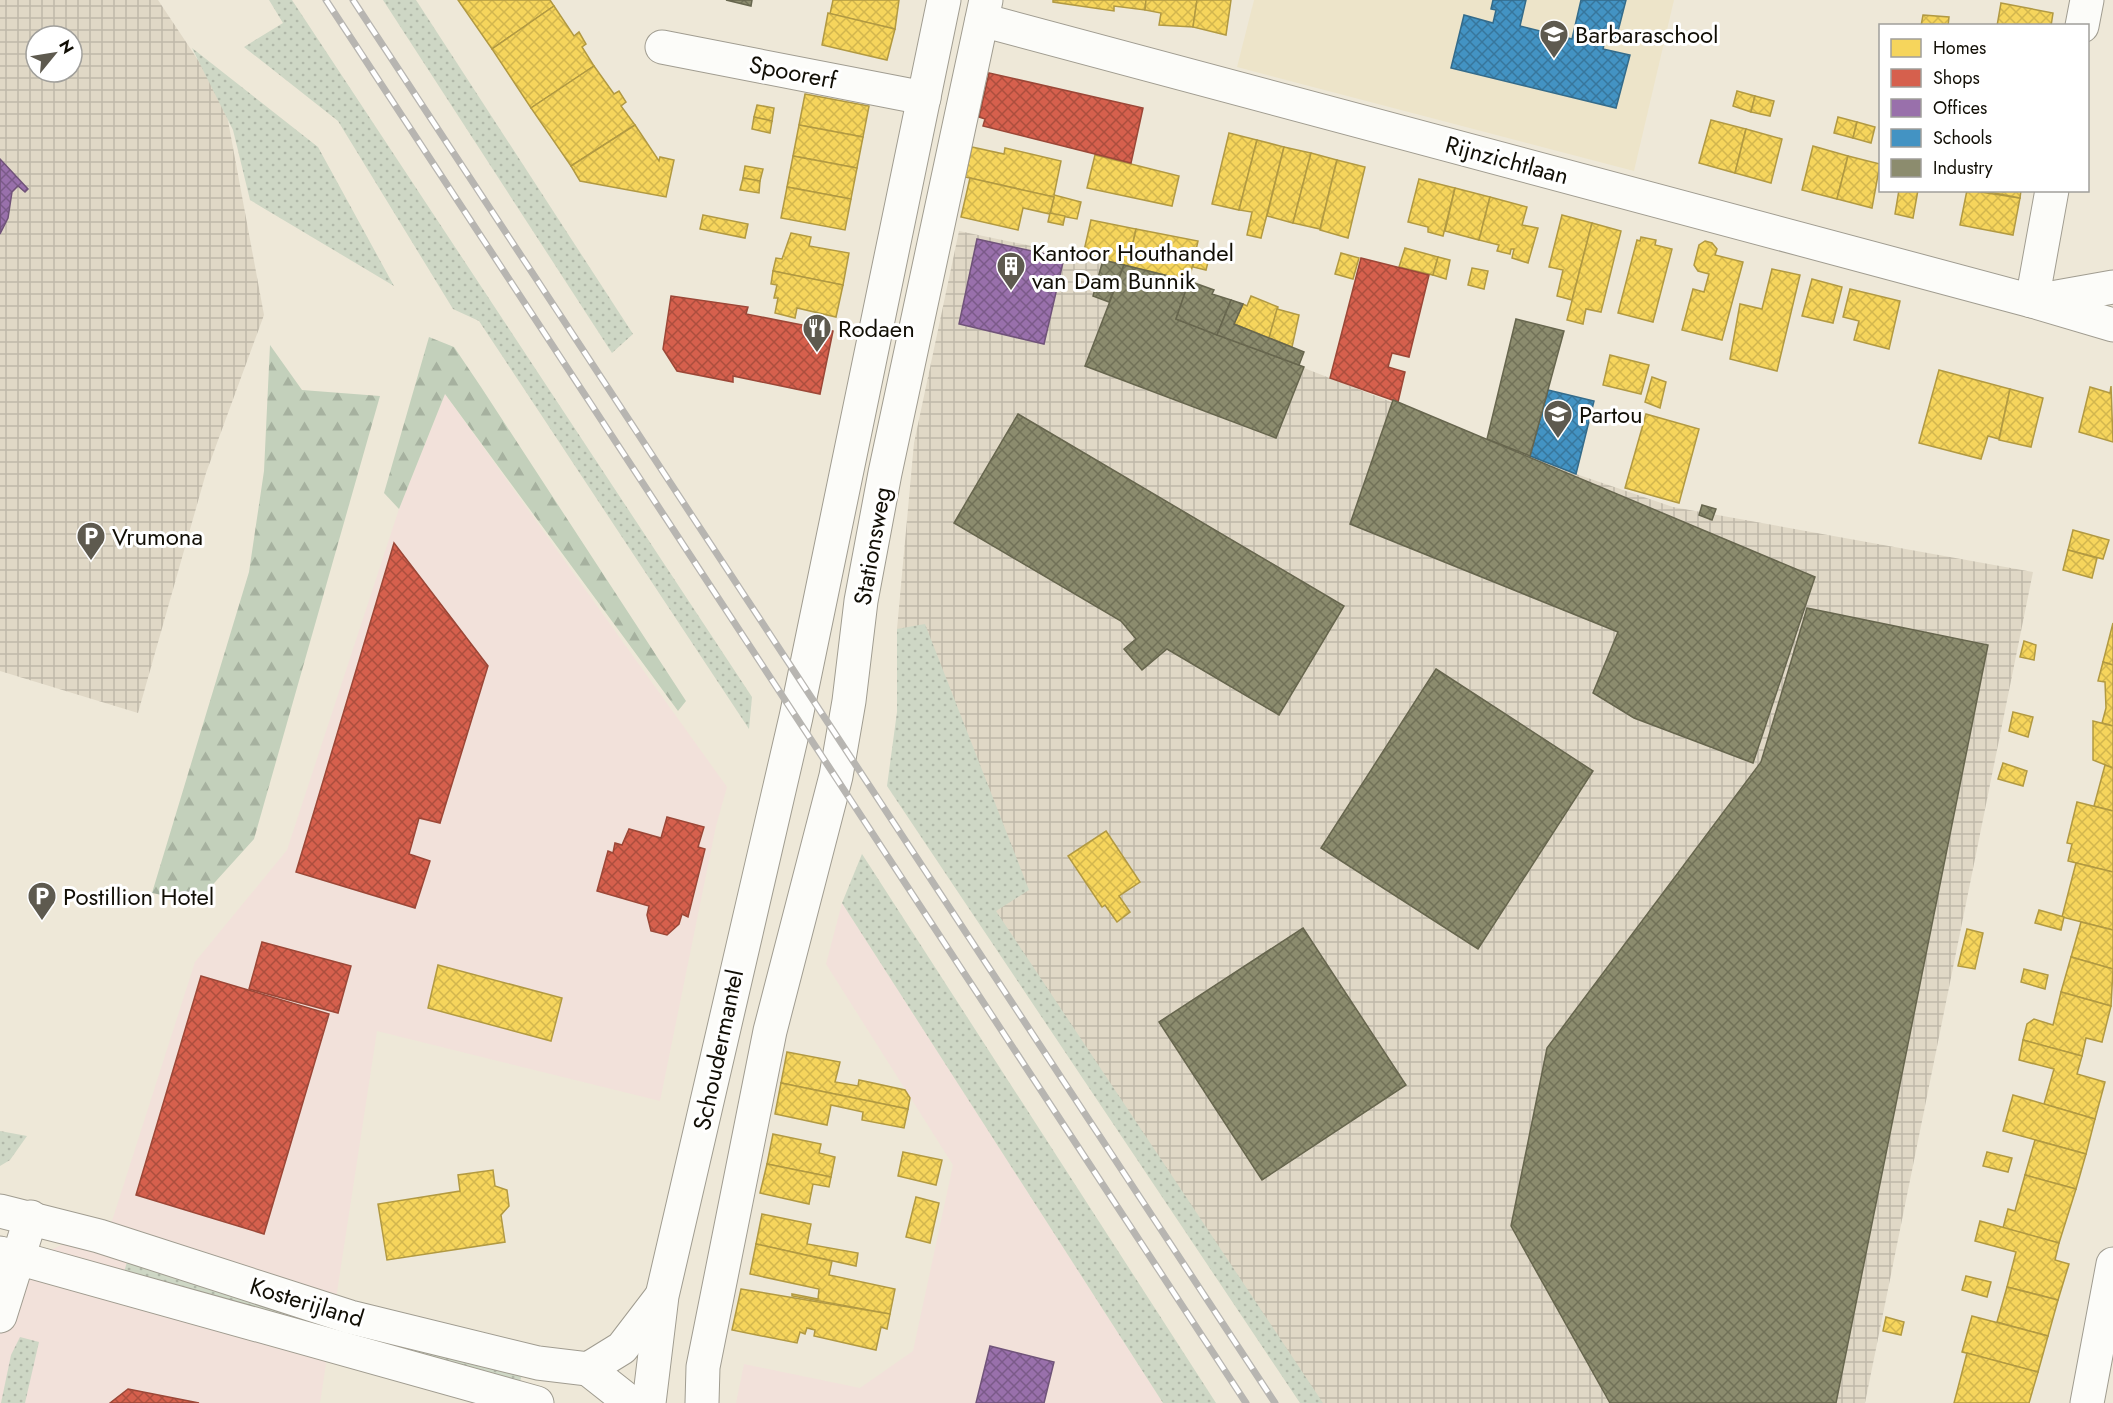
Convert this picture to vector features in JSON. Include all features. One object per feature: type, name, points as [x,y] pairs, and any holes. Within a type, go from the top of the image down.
[{"type":"street","name":"Stationsweg","points":[[799,700],[944,0]]},
{"type":"street","points":[[2082,24],[2087,0]]},
{"type":"street","name":"Stationsweg","points":[[838,759],[849,701],[861,601],[894,428],[916,335],[984,10]]},
{"type":"street","name":"Rijnzichtlaan","points":[[984,10],[2113,325]]},
{"type":"street","name":"Spoorerf","points":[[662,47],[924,98]]},
{"type":"street","points":[[2032,301],[2052,192]]},
{"type":"street","name":"Rijnzichtlaan","points":[[2032,301],[2113,287]]},
{"type":"street","points":[[876,330],[916,335]]},
{"type":"street","name":"Schoudermantel","points":[[649,1403],[662,1296],[799,700]]},
{"type":"street","name":"Schoudermantel","points":[[702,1403],[703,1367],[770,1031],[817,851],[838,759]]},
{"type":"street","name":"Kosterijland","points":[[0,1316],[15,1214],[99,1236],[350,1317],[538,1363],[588,1369]]},
{"type":"street","name":"Kosterijland","points":[[9,1254],[537,1403]]},
{"type":"street","points":[[2088,1403],[2113,1264]]},
{"type":"street","points":[[632,1403],[588,1369],[622,1348],[662,1296]]},
{"type":"shaded area","points":[[0,0],[158,0],[224,99],[264,315],[206,473],[138,713],[0,671]]},
{"type":"shaded area","points":[[1254,0],[1674,0],[1634,171],[1237,67]]},
{"type":"shaded area","points":[[959,231],[1124,265],[1187,289],[1176,318],[1576,474],[1673,507],[2033,572],[1865,1403],[1319,1403],[988,907],[897,629],[914,443]]},
{"type":"shaded area","points":[[445,394],[727,787],[716,826],[660,1101],[377,1031],[320,1403],[0,1403],[0,1274],[112,1221],[195,962],[287,850],[399,509]]},
{"type":"shaded area","points":[[842,903],[1163,1403],[736,1403],[744,1364],[860,1388],[913,1351],[953,1165],[826,964]]},
{"type":"green space","points":[[269,0],[292,0],[752,697],[749,729],[479,321],[453,309],[338,121],[244,47],[283,23]]},
{"type":"green space","points":[[383,0],[416,0],[633,334],[612,353]]},
{"type":"green space","points":[[192,48],[318,147],[394,286],[250,200],[233,130]]},
{"type":"green space","points":[[429,337],[454,347],[481,387],[686,701],[678,711],[445,394],[399,509],[384,493]]},
{"type":"green space","points":[[270,345],[302,390],[380,396],[254,839],[197,902],[152,893],[249,572],[264,471]]},
{"type":"green space","points":[[925,624],[1029,890],[996,911],[1323,1403],[1300,1403],[887,786],[897,712],[897,629]]},
{"type":"green space","points":[[862,854],[1216,1403],[1163,1403],[842,903]]},
{"type":"green space","points":[[0,1131],[27,1136],[10,1160],[0,1166]]},
{"type":"green space","points":[[128,1258],[522,1374],[519,1386],[123,1276]]},
{"type":"green space","points":[[20,1337],[39,1342],[25,1403],[1,1403],[11,1355]]},
{"type":"building: Homes","points":[[458,0],[550,0],[554,6],[492,49]]},
{"type":"building: Homes","points":[[833,0],[899,0],[895,29],[830,14]]},
{"type":"building: Homes","points":[[1053,0],[1146,0],[1145,10],[1114,6],[1114,11],[1053,2]]},
{"type":"building: Homes","points":[[1146,0],[1197,0],[1193,27],[1159,25],[1161,13],[1145,10]]},
{"type":"building: Homes","points":[[1197,0],[1231,0],[1226,35],[1193,27]]},
{"type":"building: Homes","points":[[2001,3],[2053,13],[2051,24],[1997,24]]},
{"type":"building: Homes","points":[[554,6],[574,36],[579,32],[586,44],[582,47],[594,66],[531,108],[492,49]]},
{"type":"building: Homes","points":[[828,13],[895,29],[887,60],[822,45]]},
{"type":"building: Homes","points":[[1923,15],[1949,17],[1948,24],[1921,24]]},
{"type":"building: Homes","points":[[594,66],[614,94],[619,91],[626,102],[621,106],[635,125],[571,166],[531,108]]},
{"type":"building: Homes","points":[[1737,91],[1755,96],[1751,112],[1733,106]]},
{"type":"building: Homes","points":[[805,94],[869,106],[863,137],[799,125]]},
{"type":"building: Homes","points":[[1755,96],[1774,101],[1770,116],[1751,112]]},
{"type":"building: Homes","points":[[757,105],[774,108],[772,121],[754,117]]},
{"type":"building: Homes","points":[[754,117],[772,121],[770,133],[752,129]]},
{"type":"building: Homes","points":[[1838,117],[1857,122],[1853,138],[1834,133]]},
{"type":"building: Homes","points":[[1711,120],[1746,129],[1735,173],[1699,163]]},
{"type":"building: Homes","points":[[1857,122],[1875,127],[1871,143],[1853,138]]},
{"type":"building: Homes","points":[[635,125],[659,161],[660,157],[674,160],[666,197],[580,181],[571,166]]},
{"type":"building: Homes","points":[[799,125],[863,137],[857,168],[793,156]]},
{"type":"building: Homes","points":[[1746,129],[1782,139],[1771,183],[1735,173]]},
{"type":"building: Homes","points":[[1229,133],[1257,140],[1239,210],[1212,204]]},
{"type":"building: Homes","points":[[1257,140],[1284,147],[1261,238],[1247,235],[1252,212],[1239,210]]},
{"type":"building: Homes","points":[[1813,146],[1848,156],[1837,199],[1802,190]]},
{"type":"building: Homes","points":[[972,147],[1004,154],[1005,148],[1061,161],[1054,195],[1081,202],[1077,219],[1050,214],[1054,197],[965,177]]},
{"type":"building: Homes","points":[[1284,147],[1311,153],[1293,223],[1267,216]]},
{"type":"building: Homes","points":[[1311,153],[1337,160],[1320,229],[1293,223]]},
{"type":"building: Homes","points":[[1095,155],[1179,176],[1172,206],[1087,188]]},
{"type":"building: Homes","points":[[793,156],[857,168],[851,199],[787,187]]},
{"type":"building: Homes","points":[[1848,156],[1879,164],[1872,208],[1837,199]]},
{"type":"building: Homes","points":[[1337,160],[1365,167],[1348,238],[1320,230]]},
{"type":"building: Homes","points":[[745,166],[763,169],[760,181],[743,178]]},
{"type":"building: Homes","points":[[743,178],[760,181],[759,193],[740,190]]},
{"type":"building: Homes","points":[[970,178],[1054,197],[1050,214],[1023,208],[1018,230],[961,217]]},
{"type":"building: Homes","points":[[1419,179],[1455,188],[1443,236],[1428,232],[1428,227],[1408,222]]},
{"type":"building: Homes","points":[[787,187],[851,199],[845,230],[781,218]]},
{"type":"building: Homes","points":[[1455,188],[1490,197],[1479,240],[1445,231]]},
{"type":"building: Homes","points":[[1899,192],[1918,192],[1913,218],[1895,214]]},
{"type":"building: Homes","points":[[1967,192],[2020,198],[2013,235],[1960,225]]},
{"type":"building: Homes","points":[[1989,192],[2021,192],[2020,198]]},
{"type":"building: Homes","points":[[1490,197],[1527,207],[1522,225],[1538,228],[1528,263],[1512,258],[1514,249],[1511,249],[1510,254],[1497,251],[1499,245],[1479,240]]},
{"type":"building: Homes","points":[[1050,213],[1065,216],[1063,225],[1048,222]]},
{"type":"building: Homes","points":[[703,215],[748,224],[745,238],[700,229]]},
{"type":"building: Homes","points":[[1562,215],[1592,223],[1572,300],[1557,296],[1563,270],[1549,267]]},
{"type":"building: Homes","points":[[1091,220],[1136,229],[1128,266],[1083,255]]},
{"type":"building: Homes","points":[[1592,223],[1621,231],[1601,312],[1586,309],[1583,324],[1567,320]]},
{"type":"building: Homes","points":[[1136,229],[1198,241],[1189,281],[1128,266]]},
{"type":"building: Homes","points":[[791,233],[811,237],[809,246],[849,253],[843,285],[773,271],[776,258],[782,259]]},
{"type":"building: Homes","points":[[1641,237],[1656,240],[1655,245],[1672,249],[1653,322],[1618,313],[1637,240],[1640,241]]},
{"type":"building: Homes","points":[[1705,241],[1712,243],[1717,249],[1715,255],[1743,262],[1722,340],[1682,330],[1693,289],[1704,292],[1709,274],[1698,271],[1694,265],[1699,245]]},
{"type":"building: Homes","points":[[1405,248],[1438,257],[1433,275],[1399,267]]},
{"type":"building: Homes","points":[[1341,253],[1359,258],[1353,279],[1335,274]]},
{"type":"building: Homes","points":[[1195,255],[1209,258],[1206,270],[1193,267]]},
{"type":"building: Homes","points":[[1438,257],[1450,260],[1446,279],[1433,275]]},
{"type":"building: Homes","points":[[1472,268],[1488,271],[1484,289],[1468,285]]},
{"type":"building: Homes","points":[[1772,269],[1800,275],[1777,371],[1730,359],[1740,304],[1762,309]]},
{"type":"building: Homes","points":[[773,271],[843,285],[836,317],[797,308],[795,318],[775,313],[778,298],[774,298],[777,285],[771,284]]},
{"type":"building: Homes","points":[[1812,279],[1842,287],[1833,323],[1802,316]]},
{"type":"building: Homes","points":[[1850,289],[1900,301],[1889,349],[1854,340],[1859,321],[1843,317]]},
{"type":"building: Homes","points":[[1251,296],[1278,307],[1269,338],[1234,324],[1243,304],[1247,306]]},
{"type":"building: Homes","points":[[1277,309],[1299,315],[1292,347],[1269,338]]},
{"type":"building: Homes","points":[[1610,355],[1649,365],[1641,394],[1603,385]]},
{"type":"building: Homes","points":[[1939,370],[2010,389],[1999,439],[1988,436],[1981,459],[1919,443]]},
{"type":"building: Homes","points":[[1652,377],[1666,382],[1660,408],[1645,402]]},
{"type":"building: Homes","points":[[2111,386],[2113,442],[2079,432],[2090,387],[2110,393]]},
{"type":"building: Homes","points":[[2010,389],[2043,398],[2031,447],[1999,440]]},
{"type":"building: Homes","points":[[1646,414],[1699,429],[1679,503],[1625,488]]},
{"type":"building: Homes","points":[[2073,530],[2109,540],[2103,559],[2068,550]]},
{"type":"building: Homes","points":[[2068,550],[2097,558],[2092,578],[2063,570]]},
{"type":"building: Homes","points":[[2113,623],[2113,665],[2103,662]]},
{"type":"building: Homes","points":[[2024,641],[2036,645],[2034,660],[2020,657]]},
{"type":"building: Homes","points":[[2103,662],[2113,665],[2113,726],[2102,723],[2106,708],[2105,682],[2098,681]]},
{"type":"building: Homes","points":[[2013,712],[2033,717],[2028,737],[2009,731]]},
{"type":"building: Homes","points":[[2093,721],[2113,726],[2113,768],[2093,760]]},
{"type":"building: Homes","points":[[2003,763],[2027,771],[2023,786],[1998,779]]},
{"type":"building: Homes","points":[[2105,765],[2113,768],[2113,811],[2094,806]]},
{"type":"building: Homes","points":[[2077,802],[2113,811],[2113,872],[2068,861],[2072,844],[2067,843]]},
{"type":"building: Homes","points":[[1106,831],[1140,882],[1119,896],[1130,912],[1117,922],[1105,905],[1102,907],[1068,856]]},
{"type":"building: Homes","points":[[2076,863],[2113,872],[2113,930],[2062,917]]},
{"type":"building: Homes","points":[[2039,910],[2064,917],[2061,930],[2035,923]]},
{"type":"building: Homes","points":[[2081,922],[2113,930],[2113,969],[2071,957]]},
{"type":"building: Homes","points":[[1967,929],[1983,933],[1975,969],[1958,966]]},
{"type":"building: Homes","points":[[2071,957],[2113,969],[2111,1006],[2061,992]]},
{"type":"building: Homes","points":[[438,965],[562,998],[551,1041],[428,1008]]},
{"type":"building: Homes","points":[[2024,969],[2048,975],[2045,989],[2021,982]]},
{"type":"building: Homes","points":[[2061,992],[2111,1006],[2102,1042],[2086,1038],[2082,1056],[2023,1040],[2027,1024],[2034,1019],[2053,1025]]},
{"type":"building: Homes","points":[[2023,1040],[2082,1056],[2077,1074],[2105,1082],[2095,1119],[2044,1104],[2054,1069],[2019,1060]]},
{"type":"building: Homes","points":[[787,1052],[840,1062],[835,1082],[858,1086],[859,1080],[905,1090],[910,1098],[908,1109],[781,1083]]},
{"type":"building: Homes","points":[[781,1083],[908,1109],[904,1128],[862,1120],[863,1112],[831,1105],[827,1125],[775,1114]]},
{"type":"building: Homes","points":[[2013,1095],[2095,1119],[2086,1154],[2003,1131]]},
{"type":"building: Homes","points":[[773,1134],[821,1144],[819,1153],[835,1157],[831,1177],[767,1164]]},
{"type":"building: Homes","points":[[2035,1140],[2086,1154],[2076,1189],[2025,1175]]},
{"type":"building: Homes","points":[[903,1152],[942,1160],[936,1185],[898,1176]]},
{"type":"building: Homes","points":[[1987,1152],[2012,1158],[2008,1172],[1983,1166]]},
{"type":"building: Homes","points":[[767,1164],[831,1177],[829,1187],[813,1184],[809,1204],[760,1193]]},
{"type":"building: Homes","points":[[493,1170],[495,1186],[507,1190],[509,1206],[501,1215],[505,1242],[387,1260],[378,1204],[460,1191],[458,1175]]},
{"type":"building: Homes","points":[[2025,1175],[2076,1189],[2059,1243],[2003,1228],[2008,1209],[2015,1211]]},
{"type":"building: Homes","points":[[916,1197],[939,1203],[930,1243],[906,1237]]},
{"type":"building: Homes","points":[[762,1214],[811,1224],[807,1244],[858,1253],[856,1266],[756,1244]]},
{"type":"building: Homes","points":[[1980,1221],[2059,1243],[2055,1260],[2069,1264],[2058,1300],[2007,1287],[2016,1252],[1975,1241]]},
{"type":"building: Homes","points":[[756,1244],[832,1261],[829,1275],[895,1289],[890,1314],[792,1296],[792,1294],[818,1299],[819,1289],[750,1274]]},
{"type":"building: Homes","points":[[1966,1276],[1991,1282],[1987,1297],[1962,1290]]},
{"type":"building: Homes","points":[[2007,1287],[2058,1300],[2048,1336],[1997,1322]]},
{"type":"building: Homes","points":[[741,1289],[890,1314],[887,1329],[881,1327],[876,1350],[814,1336],[815,1330],[807,1328],[805,1334],[800,1332],[797,1343],[732,1330]]},
{"type":"building: Homes","points":[[1972,1316],[2048,1336],[2038,1372],[1962,1352]]},
{"type":"building: Homes","points":[[1886,1317],[1904,1322],[1901,1335],[1883,1331]]},
{"type":"building: Homes","points":[[1967,1353],[2038,1372],[2029,1403],[1954,1403]]},
{"type":"building: Shops","points":[[989,73],[1143,108],[1131,163],[983,126],[985,119],[979,117]]},
{"type":"building: Shops","points":[[1361,258],[1429,275],[1409,357],[1392,353],[1388,367],[1405,372],[1398,402],[1330,378]]},
{"type":"building: Shops","points":[[671,296],[748,307],[746,314],[833,331],[820,394],[733,376],[733,382],[677,371],[663,349]]},
{"type":"building: Shops","points":[[394,543],[488,666],[440,823],[419,818],[409,854],[430,861],[415,908],[296,872]]},
{"type":"building: Shops","points":[[667,817],[704,827],[698,847],[705,849],[688,917],[682,914],[679,924],[667,935],[651,931],[647,915],[649,906],[597,891],[608,851],[613,853],[615,843],[622,845],[629,829],[661,838]]},
{"type":"building: Shops","points":[[262,942],[351,966],[338,1013],[249,989]]},
{"type":"building: Shops","points":[[201,976],[329,1014],[264,1234],[136,1195]]},
{"type":"building: Shops","points":[[128,1389],[199,1403],[110,1403]]},
{"type":"building: Offices","points":[[0,159],[28,189],[25,192],[18,186],[12,192],[8,218],[0,234]]},
{"type":"building: Offices","name":"Kantoor Houthandel van Dam Bunnik","points":[[977,239],[1064,258],[1044,344],[959,324]]},
{"type":"building: Offices","points":[[990,1346],[1054,1362],[1044,1403],[976,1403]]},
{"type":"building: Schools","points":[[1493,0],[1526,0],[1520,26],[1572,39],[1581,0],[1626,0],[1616,39],[1606,36],[1603,49],[1630,55],[1616,108],[1451,68],[1464,15],[1493,23],[1496,10],[1491,9]]},
{"type":"building: Schools","points":[[1548,390],[1594,401],[1576,474],[1530,456]]},
{"type":"building: Industry","points":[[726,0],[752,0],[751,6]]},
{"type":"building: Industry","points":[[1103,260],[1124,265],[1109,302],[1093,296]]},
{"type":"building: Industry","points":[[1124,265],[1189,281],[1176,319],[1304,367],[1276,438],[1085,366]]},
{"type":"building: Industry","points":[[1189,281],[1214,290],[1212,294],[1231,300],[1217,335],[1176,319]]},
{"type":"building: Industry","points":[[1231,300],[1243,304],[1234,324],[1304,352],[1299,365],[1217,335]]},
{"type":"building: Industry","points":[[1516,319],[1564,331],[1530,456],[1487,439]]},
{"type":"building: Industry","points":[[1393,400],[1815,577],[1753,763],[1634,718],[1593,693],[1618,632],[1350,524]]},
{"type":"building: Industry","points":[[1018,414],[1344,606],[1279,715],[1167,649],[1142,670],[1124,649],[1136,639],[1121,621],[954,523]]},
{"type":"building: Industry","points":[[1702,505],[1716,509],[1712,520],[1699,515]]},
{"type":"building: Industry","points":[[1807,608],[1988,645],[1836,1403],[1610,1403],[1511,1226],[1547,1048],[1761,762]]},
{"type":"building: Industry","points":[[1436,669],[1593,771],[1478,949],[1321,848]]},
{"type":"building: Industry","points":[[1303,928],[1406,1085],[1262,1180],[1159,1022]]},
{"type":"railway","points":[[326,0],[1246,1403]]},
{"type":"railway","points":[[353,0],[1275,1403]]},
{"type":"place","name":"Barbaraschool","points":[[1554,60]]},
{"type":"place","name":"Kantoor Houthandel van Dam Bunnik","points":[[1011,292]]},
{"type":"place","name":"Rodaen","points":[[817,354]]},
{"type":"place","name":"Partou","points":[[1558,440]]},
{"type":"place","name":"Vrumona","points":[[91,562]]},
{"type":"place","name":"Postillion Hotel","points":[[42,922]]}]
